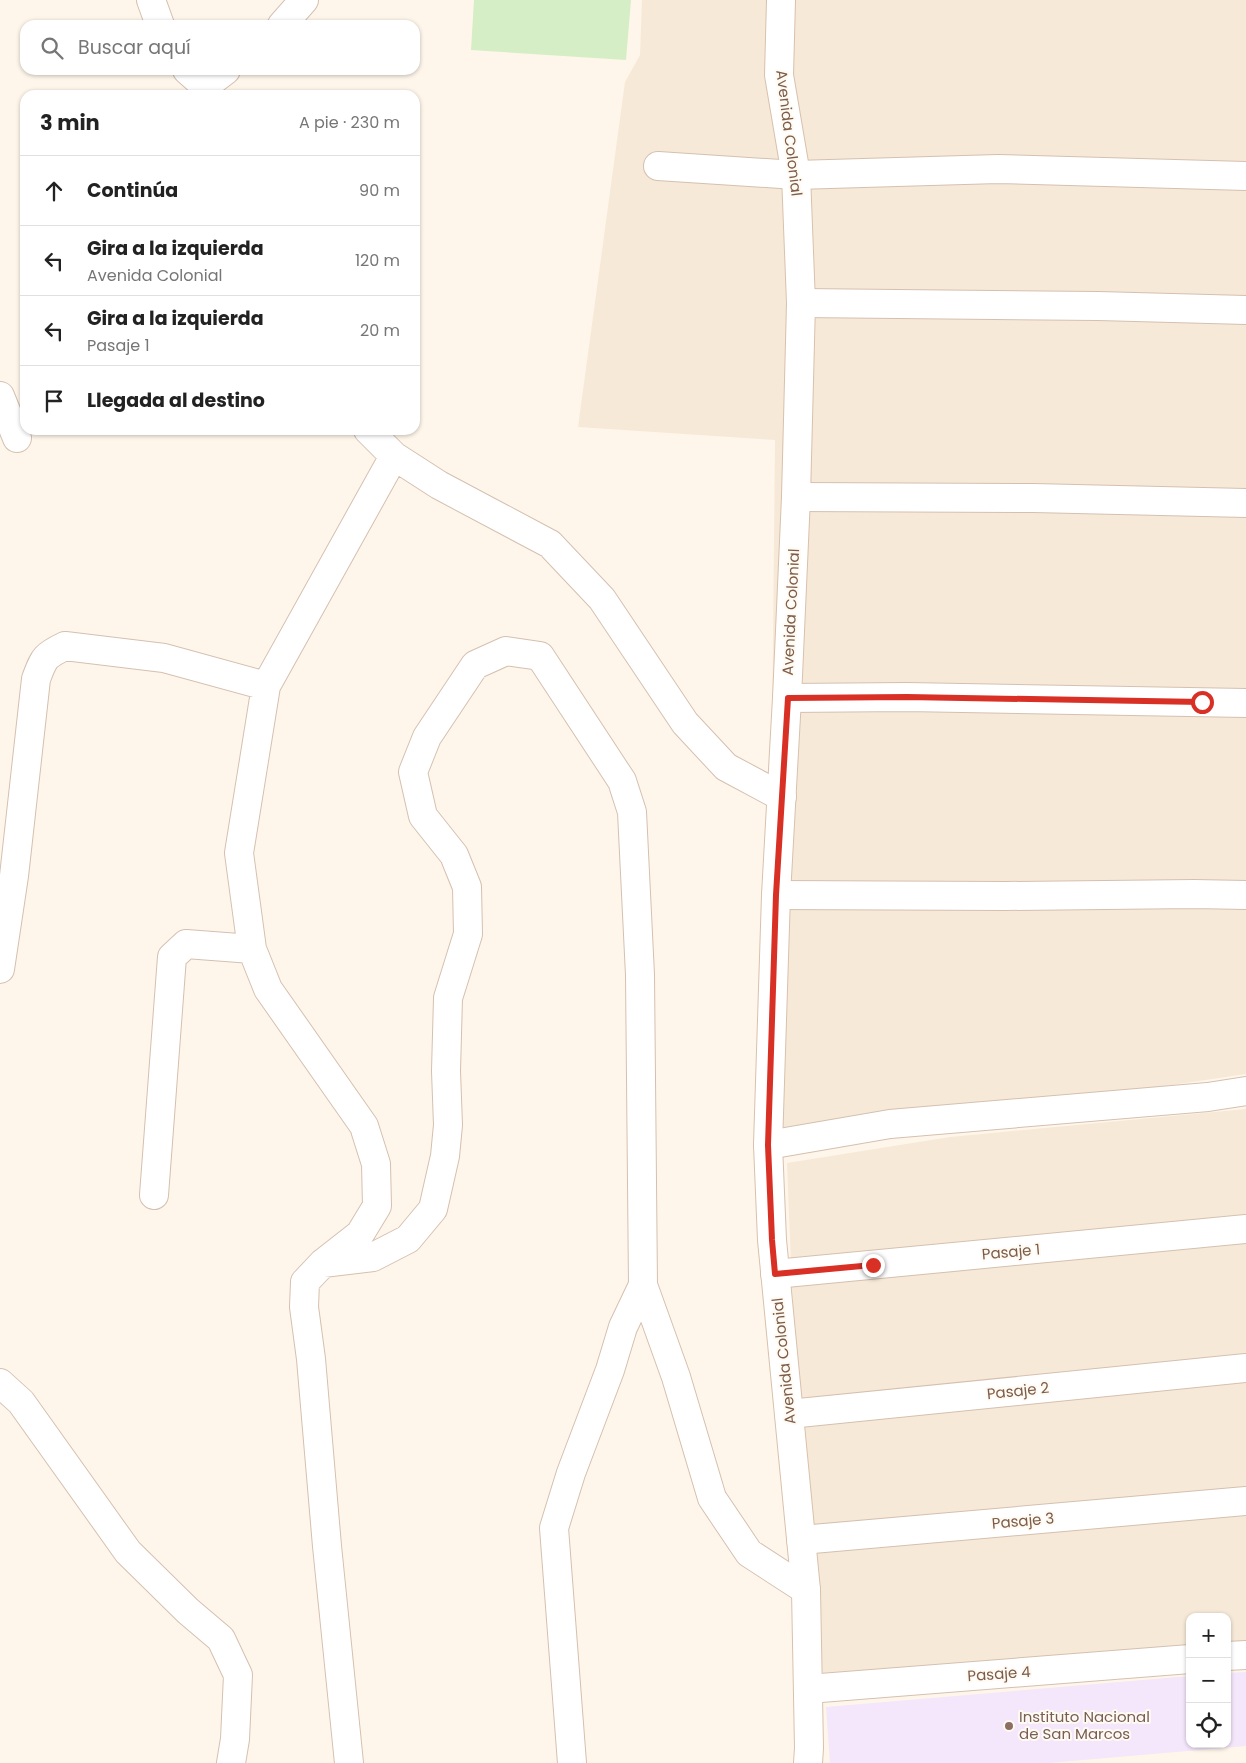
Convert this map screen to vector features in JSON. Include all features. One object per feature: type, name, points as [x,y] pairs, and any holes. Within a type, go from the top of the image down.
[{"type":"street","points":[[151,0],[158,20]]},
{"type":"street","points":[[286,20],[304,0]]},
{"type":"street","name":"Avenida Colonial","points":[[781,0],[779,75],[796,174],[801,303],[796,497],[788,698],[776,895],[768,1145],[772,1240],[806,1590],[808,1763]]},
{"type":"street","points":[[658,166],[796,174],[998,169],[1246,176]]},
{"type":"street","points":[[801,303],[1098,306],[1246,310]]},
{"type":"street","points":[[0,396],[17,438]]},
{"type":"street","points":[[373,435],[394,456],[439,485],[550,544],[602,599],[684,723],[726,767],[782,797]]},
{"type":"street","points":[[349,1763],[326,1546],[311,1359],[304,1306],[305,1282],[323,1263],[360,1234],[377,1206],[376,1164],[364,1126],[268,989],[252,949],[239,853],[266,686],[394,456]]},
{"type":"street","points":[[796,497],[1042,498],[1246,503]]},
{"type":"street","points":[[0,969],[7,872],[36,679],[43,659],[65,646],[164,658],[266,686]]},
{"type":"street","points":[[323,1263],[373,1257],[408,1239],[433,1209],[445,1156],[448,1125],[446,1071],[448,998],[468,934],[467,886],[454,855],[423,816],[413,772],[427,737],[474,665],[506,651],[540,656],[622,781],[632,812],[640,975],[643,1285],[676,1377],[712,1498],[749,1553],[806,1590]]},
{"type":"street","points":[[788,698],[907,697],[1246,703]]},
{"type":"street","points":[[776,895],[1246,895]]},
{"type":"street","points":[[154,1195],[172,957],[186,944],[252,949]]},
{"type":"street","points":[[768,1145],[890,1124],[1208,1097],[1246,1091]]},
{"type":"street","name":"Pasaje 1","points":[[775,1274],[1246,1229]]},
{"type":"street","points":[[572,1763],[554,1528],[571,1473],[610,1370],[623,1327],[643,1285]]},
{"type":"street","name":"Pasaje 2","points":[[789,1414],[1246,1368]]},
{"type":"street","points":[[0,1383],[21,1402],[128,1552],[188,1611],[221,1639],[238,1675],[231,1763]]},
{"type":"street","name":"Pasaje 3","points":[[801,1540],[1246,1502]]},
{"type":"street","points":[[1231,1656],[1246,1655]]},
{"type":"street","name":"Pasaje 4","points":[[808,1689],[1186,1659]]},
{"type":"shaded area","points":[[642,0],[1246,0],[1246,1074],[768,1145],[775,440],[578,427],[625,82],[640,55]]},
{"type":"shaded area","points":[[1246,1109],[1246,1653],[1231,1655],[1231,1613],[1186,1613],[1186,1658],[808,1689],[787,1163],[950,1137]]},
{"type":"shaded area","name":"Instituto Nacional de San Marcos","points":[[1246,1672],[1246,1746],[1231,1747],[1231,1673]]},
{"type":"shaded area","name":"Instituto Nacional de San Marcos","points":[[1186,1676],[1186,1748],[1223,1748],[1048,1763],[830,1763],[826,1707]]},
{"type":"green space","points":[[474,0],[631,0],[626,60],[471,50]]},
{"type":"place","name":"Instituto Nacional de San Marcos","points":[[1009,1726]]},
{"type":"route","points":[[873,1265],[775,1274],[768,1145],[776,895],[788,698],[907,697],[1202,702]]}]
